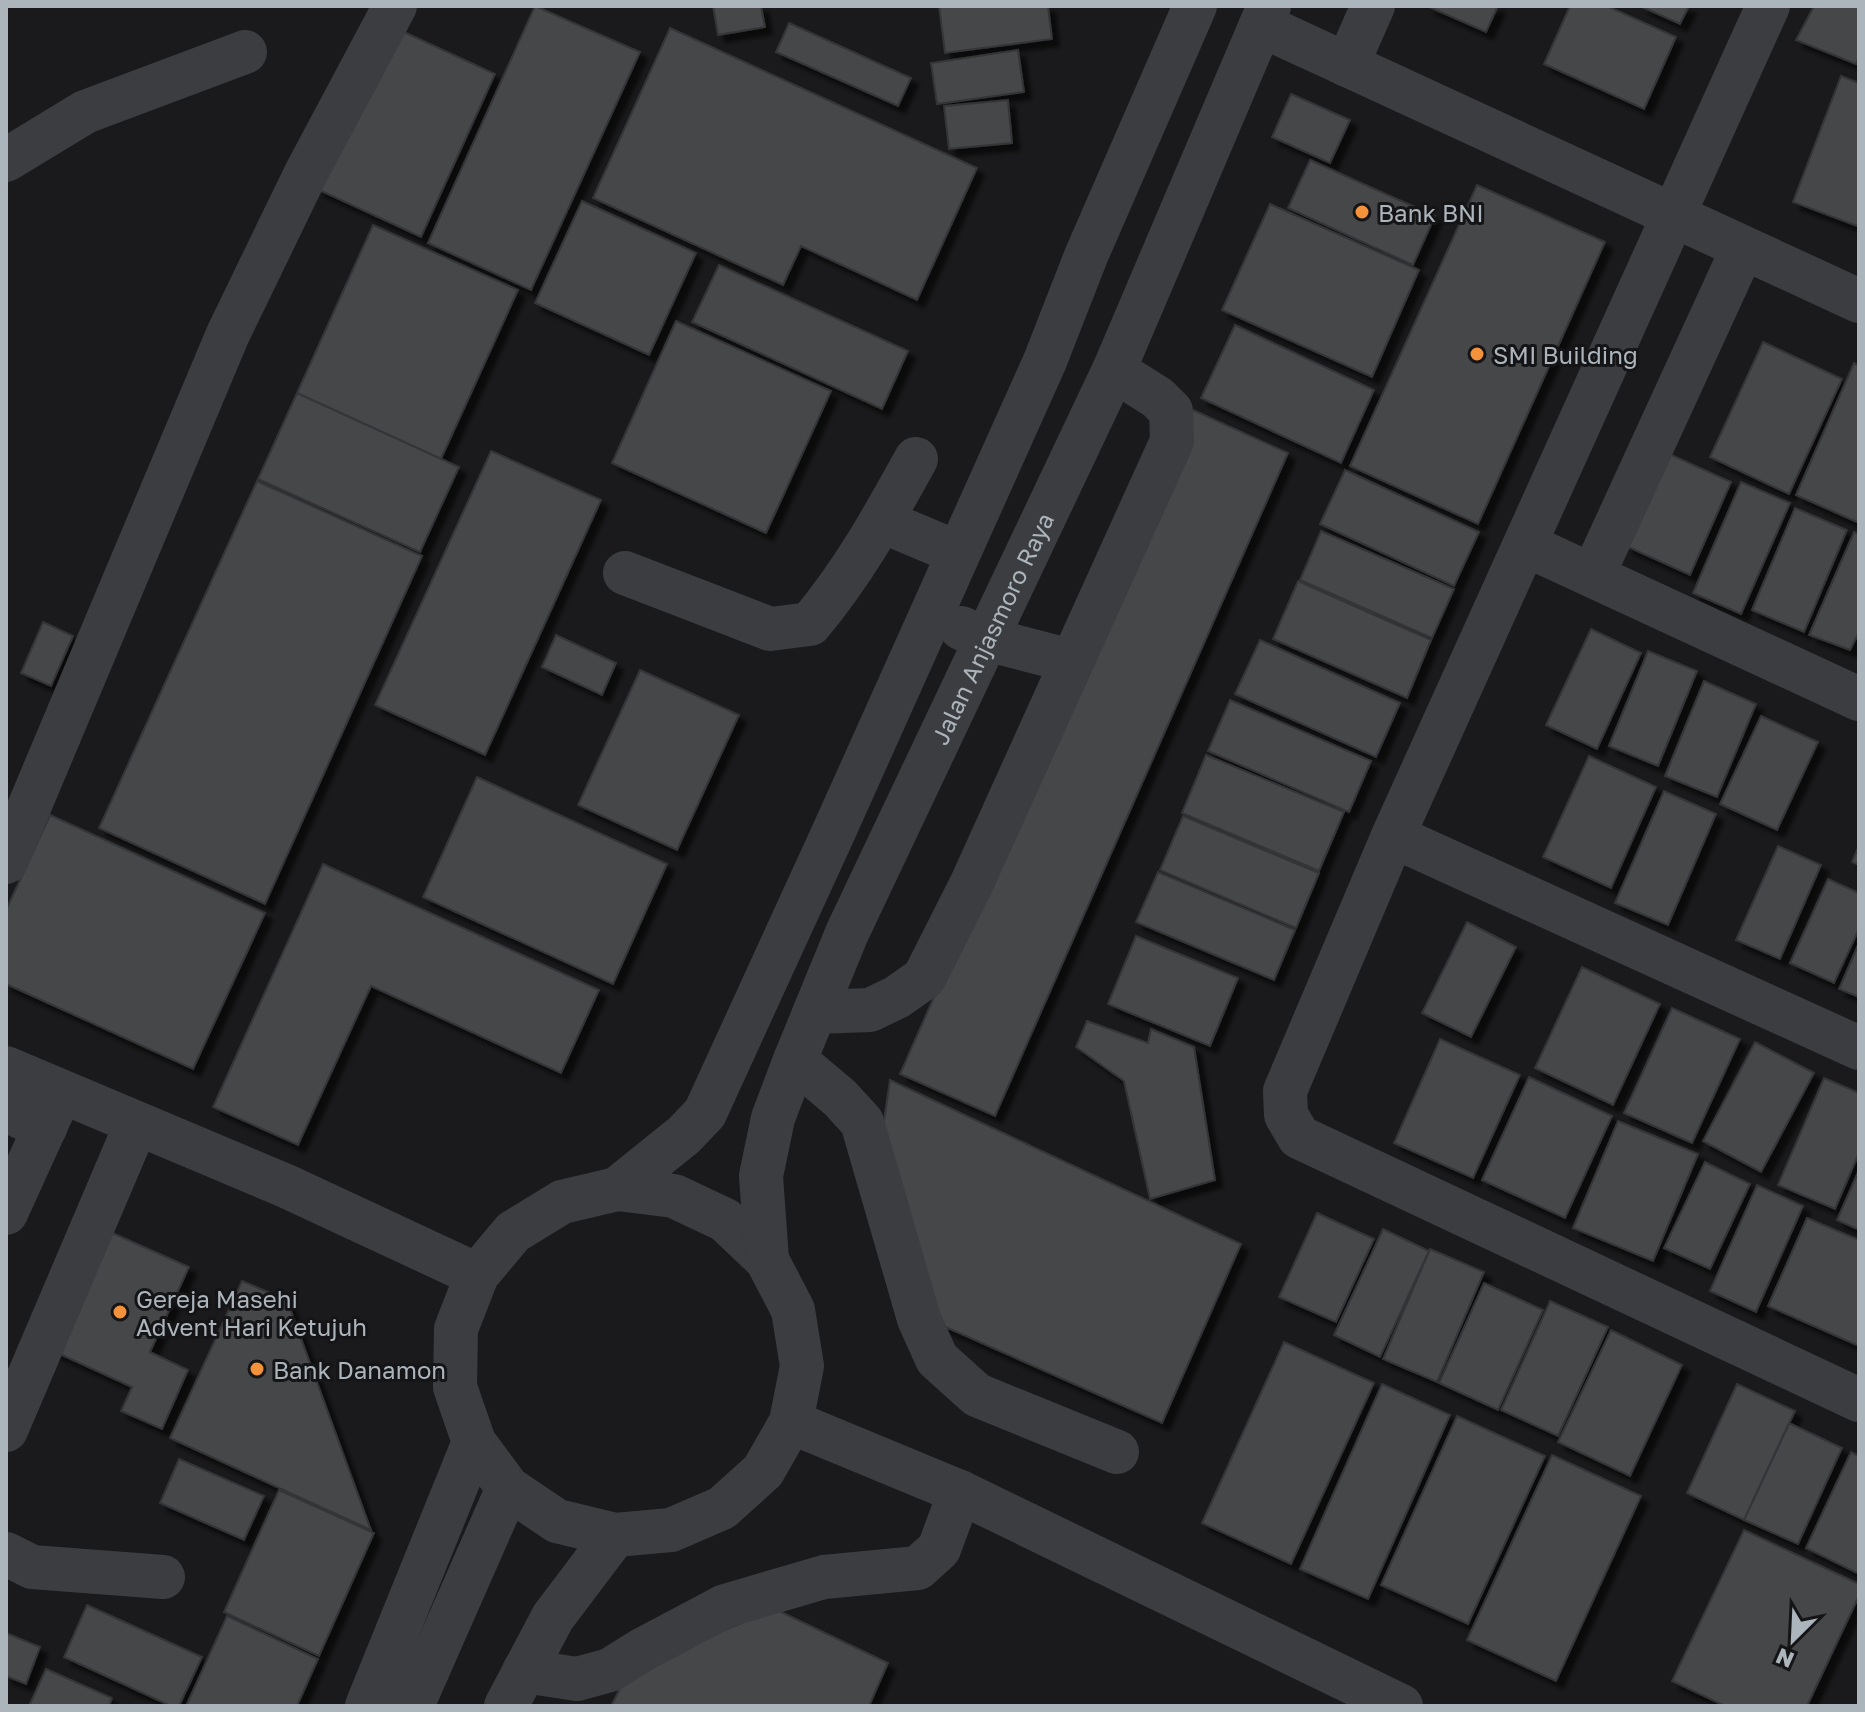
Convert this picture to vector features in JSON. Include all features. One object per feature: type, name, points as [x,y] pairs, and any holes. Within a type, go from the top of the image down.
[{"type":"street","points":[[6,862],[228,334],[306,173],[395,6]]},
{"type":"street","points":[[617,1189],[684,1135],[705,1113],[1045,361],[1106,209],[1195,6]]},
{"type":"street","points":[[1347,65],[1373,6]]},
{"type":"street","points":[[1768,6],[1393,836],[1285,1091],[1286,1115],[1299,1137],[1859,1400]]},
{"type":"street","points":[[1265,16],[1347,65],[1859,301]]},
{"type":"street","name":"Jalan Anjasmoro Raya","points":[[767,1260],[761,1176],[773,1118],[795,1060],[847,933],[1114,370],[1265,16]]},
{"type":"street","points":[[6,160],[85,112],[245,52]]},
{"type":"street","points":[[1106,209],[1172,234]]},
{"type":"street","points":[[1593,575],[1743,248]]},
{"type":"street","points":[[815,1012],[870,1010],[897,997],[924,978],[971,885],[1172,441],[1171,411],[1158,398],[1114,370]]},
{"type":"street","points":[[625,573],[770,629],[810,624],[836,593],[882,521],[916,459]]},
{"type":"street","points":[[882,521],[958,553]]},
{"type":"street","points":[[1526,545],[1859,699]]},
{"type":"street","points":[[929,615],[986,639],[1071,661]]},
{"type":"street","points":[[1393,836],[1859,1048]]},
{"type":"street","points":[[795,1060],[840,1098],[862,1122],[919,1319],[937,1359],[977,1395],[1117,1452]]},
{"type":"street","points":[[6,1068],[53,1110]]},
{"type":"street","points":[[6,1110],[53,1110],[136,1125],[286,1186],[477,1275]]},
{"type":"street","points":[[6,1213],[53,1110]]},
{"type":"street","points":[[6,1430],[136,1125]]},
{"type":"street","points":[[617,1189],[674,1196],[725,1220],[767,1260],[793,1310],[802,1366],[791,1422],[763,1471],[722,1508],[671,1530],[615,1535],[557,1521],[508,1488],[474,1442],[455,1387],[456,1329],[477,1275],[513,1232],[562,1202],[617,1189]]},
{"type":"street","points":[[791,1422],[960,1492],[1401,1706]]},
{"type":"street","points":[[367,1706],[474,1442]]},
{"type":"street","points":[[412,1706],[508,1488]]},
{"type":"street","points":[[515,1688],[577,1679],[610,1670],[725,1606],[824,1577],[918,1568],[939,1549],[960,1492]]},
{"type":"street","points":[[515,1688],[553,1617],[615,1535]]},
{"type":"street","points":[[6,1554],[32,1567],[163,1577]]},
{"type":"building","points":[[535,6],[640,52],[531,290],[428,243]]},
{"type":"building","points":[[713,6],[761,6],[765,27],[718,35]]},
{"type":"building","points":[[939,6],[1048,6],[1052,39],[945,53]]},
{"type":"building","points":[[1427,6],[1498,6],[1486,32]]},
{"type":"building","points":[[1570,6],[1607,6],[1676,37],[1644,109],[1544,64]]},
{"type":"building","points":[[1640,6],[1689,6],[1680,24]]},
{"type":"building","points":[[1814,6],[1859,6],[1859,58],[1856,64],[1796,40]]},
{"type":"building","points":[[789,23],[911,78],[898,106],[776,52]]},
{"type":"building","points":[[391,26],[495,74],[421,237],[317,189]]},
{"type":"building","points":[[670,28],[977,168],[917,300],[801,246],[783,285],[593,198]]},
{"type":"building","points":[[1018,50],[1024,92],[937,104],[931,63]]},
{"type":"building","points":[[1841,76],[1859,83],[1857,226],[1793,202]]},
{"type":"building","points":[[1291,94],[1350,120],[1330,163],[1272,137]]},
{"type":"building","points":[[1008,100],[1012,143],[949,149],[944,106]]},
{"type":"building","name":"Bank BNI","points":[[1310,160],[1435,216],[1413,265],[1288,208]]},
{"type":"building","name":"SMI Building","points":[[1477,185],[1605,242],[1478,524],[1350,466]]},
{"type":"building","points":[[582,201],[696,253],[649,355],[535,303]]},
{"type":"building","points":[[1270,204],[1419,270],[1372,377],[1222,310]]},
{"type":"building","points":[[373,225],[518,290],[441,459],[297,393]]},
{"type":"building","points":[[719,265],[908,351],[882,409],[692,322]]},
{"type":"building","points":[[676,321],[831,391],[766,533],[612,463]]},
{"type":"building","points":[[1235,325],[1374,390],[1341,463],[1201,398]]},
{"type":"building","points":[[1763,342],[1842,379],[1789,494],[1710,457]]},
{"type":"building","points":[[1854,363],[1859,366],[1859,523],[1796,495]]},
{"type":"building","points":[[297,393],[459,467],[420,552],[258,479]]},
{"type":"building","points":[[1193,410],[1288,453],[995,1116],[900,1074]]},
{"type":"building","points":[[491,451],[601,500],[485,755],[375,705]]},
{"type":"building","points":[[1667,453],[1731,482],[1690,575],[1626,546]]},
{"type":"building","points":[[1345,470],[1479,532],[1454,586],[1320,524]]},
{"type":"building","points":[[257,481],[422,556],[265,904],[99,828]]},
{"type":"building","points":[[1741,482],[1790,503],[1741,614],[1693,593]]},
{"type":"building","points":[[1795,508],[1847,530],[1804,632],[1752,610]]},
{"type":"building","points":[[1321,531],[1454,589],[1432,638],[1300,580]]},
{"type":"building","points":[[1854,532],[1859,534],[1859,632],[1850,650],[1809,635]]},
{"type":"building","points":[[1298,581],[1431,640],[1407,698],[1273,639]]},
{"type":"building","points":[[43,622],[73,636],[51,686],[21,673]]},
{"type":"building","points":[[1591,629],[1641,653],[1597,749],[1546,725]]},
{"type":"building","points":[[556,635],[616,663],[602,695],[542,667]]},
{"type":"building","points":[[1260,640],[1400,703],[1376,757],[1235,694]]},
{"type":"building","points":[[1648,651],[1697,671],[1658,766],[1609,746]]},
{"type":"building","points":[[640,670],[739,715],[677,850],[578,805]]},
{"type":"building","points":[[1704,681],[1756,704],[1717,797],[1665,776]]},
{"type":"building","points":[[1230,700],[1371,761],[1349,812],[1208,751]]},
{"type":"building","points":[[1761,716],[1818,742],[1777,830],[1720,804]]},
{"type":"building","points":[[1206,755],[1344,812],[1319,871],[1182,813]]},
{"type":"building","points":[[1589,756],[1656,787],[1611,888],[1543,857]]},
{"type":"building","points":[[477,777],[667,864],[613,984],[423,897]]},
{"type":"building","points":[[1664,791],[1716,814],[1668,925],[1615,903]]},
{"type":"building","points":[[50,815],[265,913],[193,1069],[6,984],[6,910]]},
{"type":"building","points":[[1183,816],[1319,873],[1296,928],[1160,870]]},
{"type":"building","points":[[1778,846],[1821,865],[1780,959],[1736,940]]},
{"type":"building","points":[[1859,846],[1859,865],[1852,862]]},
{"type":"building","points":[[323,864],[599,990],[561,1073],[371,986],[298,1145],[213,1107]]},
{"type":"building","points":[[1158,872],[1295,930],[1274,980],[1136,922]]},
{"type":"building","points":[[1828,879],[1859,893],[1859,929],[1834,983],[1790,963]]},
{"type":"building","points":[[1467,922],[1516,947],[1471,1037],[1422,1013]]},
{"type":"building","points":[[1136,936],[1238,978],[1210,1046],[1108,1004]]},
{"type":"building","points":[[1859,943],[1859,997],[1839,989]]},
{"type":"building","points":[[1582,967],[1660,1004],[1613,1105],[1535,1068]]},
{"type":"building","points":[[1672,1008],[1740,1039],[1692,1143],[1624,1113]]},
{"type":"building","points":[[1087,1021],[1148,1043],[1151,1029],[1194,1047],[1215,1180],[1150,1199],[1124,1081],[1076,1047]]},
{"type":"building","points":[[1440,1039],[1520,1075],[1473,1178],[1394,1143]]},
{"type":"building","points":[[1755,1042],[1814,1073],[1761,1172],[1703,1141]]},
{"type":"building","points":[[1529,1077],[1612,1116],[1565,1218],[1482,1180]]},
{"type":"building","points":[[1824,1078],[1859,1093],[1859,1153],[1835,1209],[1778,1185]]},
{"type":"building","points":[[890,1080],[1241,1244],[1162,1423],[932,1321],[879,1154]]},
{"type":"building","points":[[1618,1121],[1698,1154],[1653,1261],[1573,1228]]},
{"type":"building","points":[[1705,1162],[1750,1184],[1710,1269],[1664,1248]]},
{"type":"building","points":[[1859,1170],[1859,1230],[1837,1220]]},
{"type":"building","points":[[1757,1185],[1803,1206],[1756,1312],[1710,1291]]},
{"type":"building","points":[[1317,1213],[1374,1239],[1336,1322],[1279,1297]]},
{"type":"building","points":[[1807,1218],[1859,1240],[1859,1346],[1768,1306]]},
{"type":"building","points":[[1383,1229],[1429,1251],[1380,1357],[1334,1335]]},
{"type":"building","name":"Gereja Masehi Advent Hari Ketujuh","points":[[108,1231],[189,1267],[150,1352],[188,1370],[162,1429],[121,1411],[132,1387],[53,1351]]},
{"type":"building","points":[[1430,1249],[1484,1272],[1437,1382],[1383,1359]]},
{"type":"building","name":"Bank Danamon","points":[[242,1281],[287,1300],[371,1530],[170,1438]]},
{"type":"building","points":[[1484,1283],[1543,1310],[1498,1410],[1439,1383]]},
{"type":"building","points":[[1550,1301],[1608,1327],[1558,1436],[1501,1410]]},
{"type":"building","points":[[1611,1330],[1682,1365],[1630,1476],[1558,1442]]},
{"type":"building","points":[[1284,1342],[1374,1383],[1291,1564],[1202,1523]]},
{"type":"building","points":[[1382,1384],[1450,1415],[1368,1599],[1300,1569]]},
{"type":"building","points":[[1737,1384],[1795,1411],[1744,1520],[1687,1493]]},
{"type":"building","points":[[1457,1416],[1545,1456],[1468,1624],[1381,1585]]},
{"type":"building","points":[[1789,1423],[1842,1448],[1798,1544],[1744,1520]]},
{"type":"building","points":[[1851,1452],[1859,1456],[1859,1574],[1806,1548]]},
{"type":"building","points":[[1552,1455],[1641,1496],[1556,1681],[1467,1640]]},
{"type":"building","points":[[179,1459],[264,1496],[244,1540],[160,1503]]},
{"type":"building","points":[[279,1490],[374,1533],[319,1656],[224,1612]]},
{"type":"building","points":[[1744,1530],[1859,1584],[1859,1596],[1807,1706],[1725,1706],[1672,1681]]},
{"type":"building","points":[[87,1605],[202,1657],[179,1706],[171,1706],[64,1657]]},
{"type":"building","points":[[775,1609],[888,1663],[869,1706],[611,1706],[630,1669]]},
{"type":"building","points":[[227,1616],[318,1659],[297,1706],[186,1706]]},
{"type":"building","points":[[6,1633],[40,1647],[26,1684],[6,1676]]},
{"type":"building","points":[[46,1669],[112,1698],[109,1706],[29,1706]]},
{"type":"place","name":"Bank BNI","points":[[1362,212]]},
{"type":"place","name":"SMI Building","points":[[1477,354]]},
{"type":"place","name":"Gereja Masehi Advent Hari Ketujuh","points":[[120,1312]]},
{"type":"place","name":"Bank Danamon","points":[[257,1369]]}]
